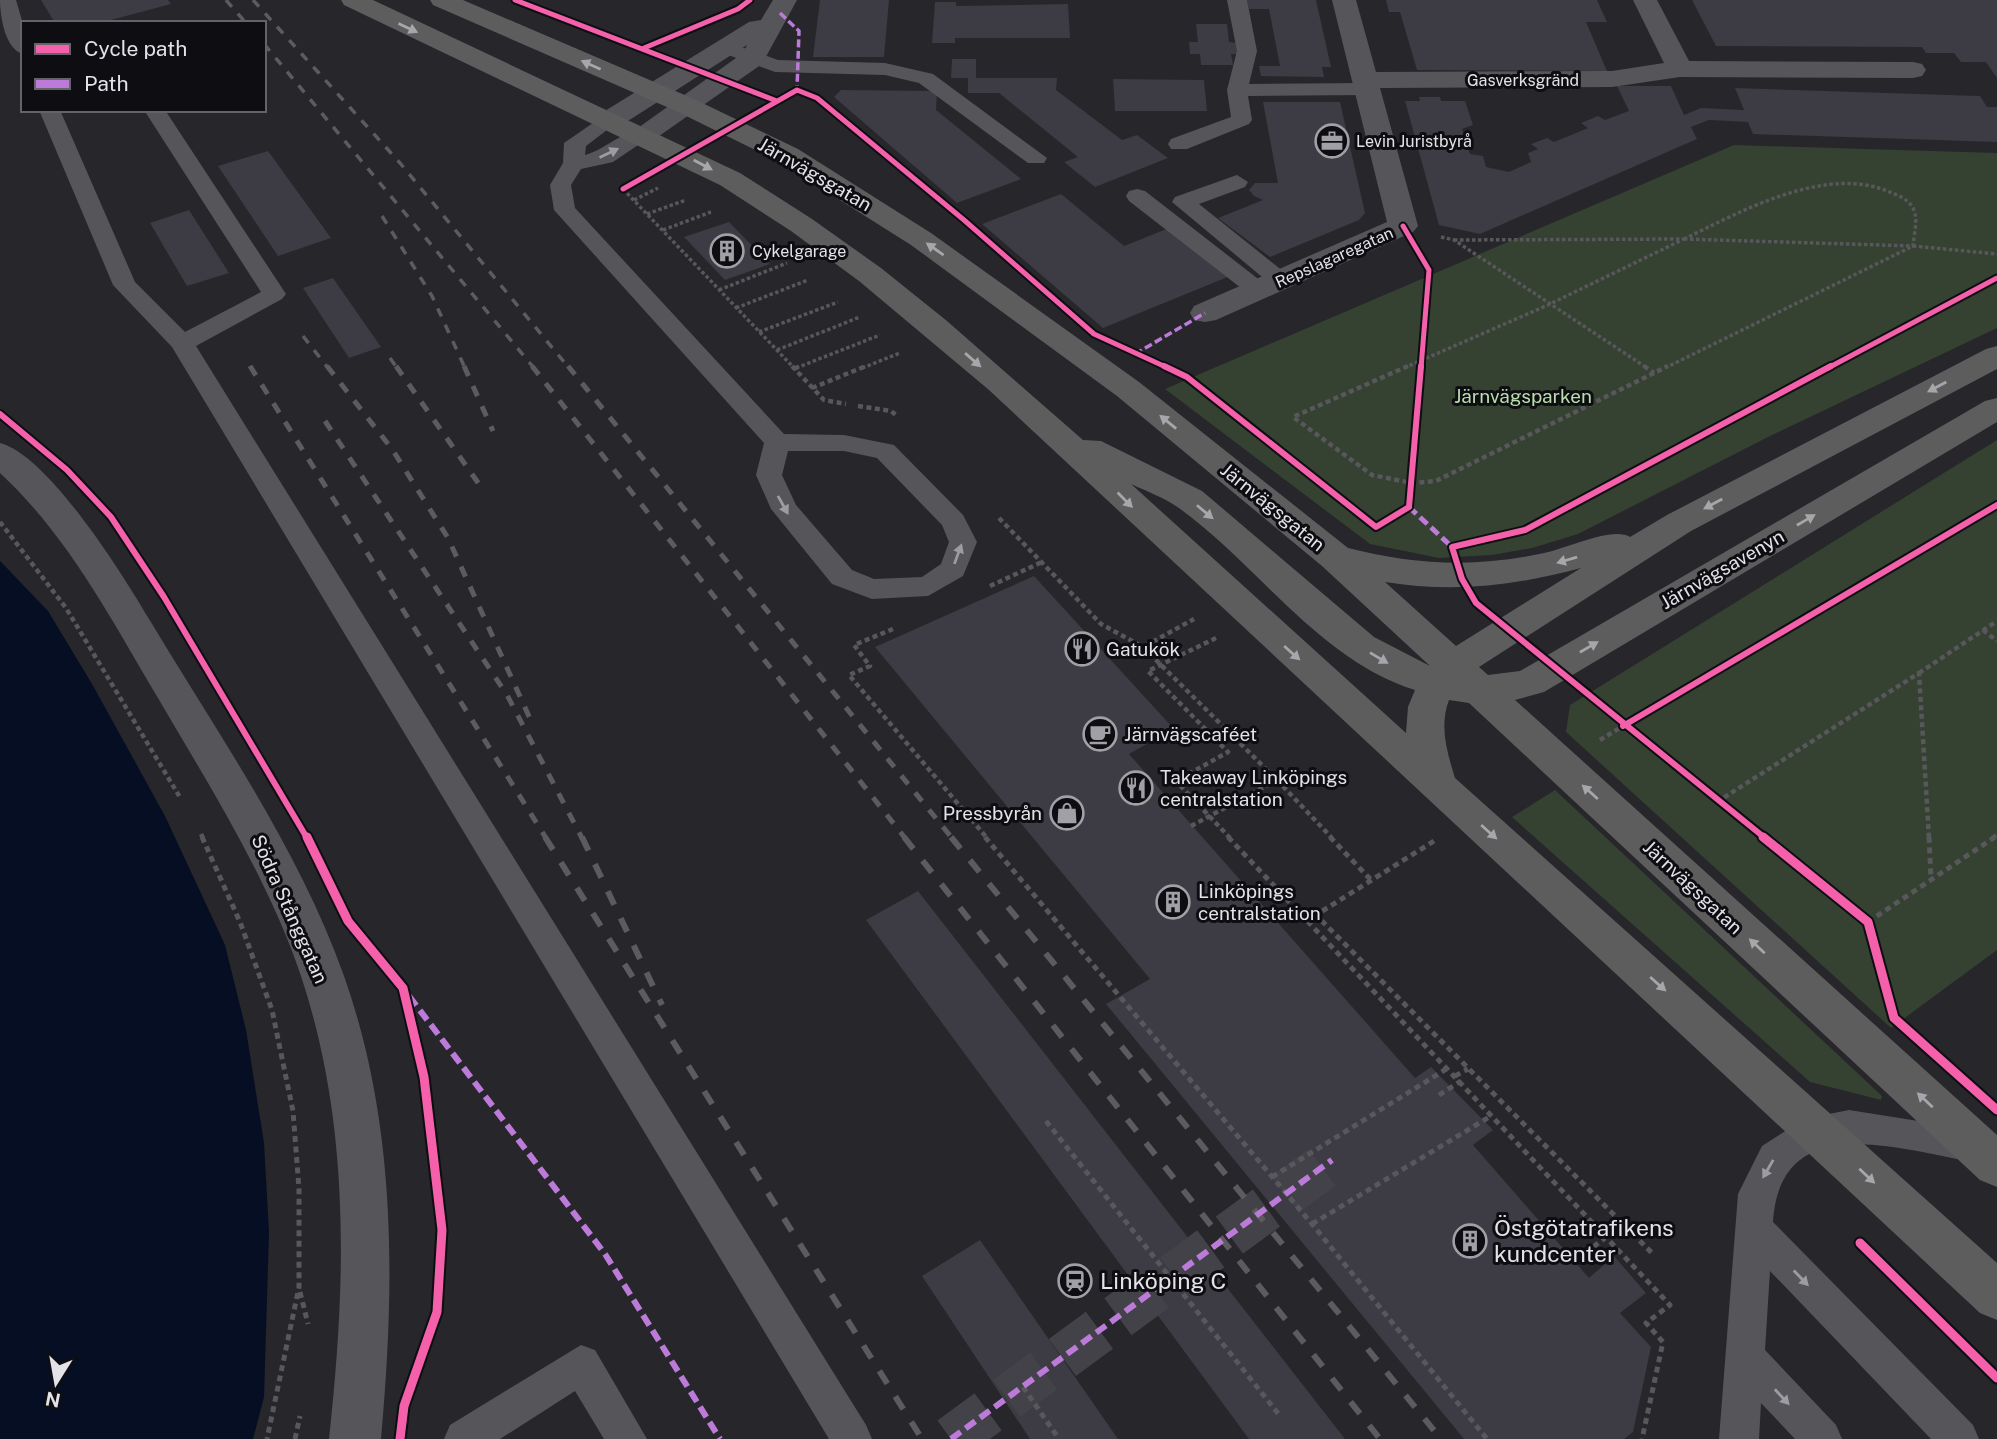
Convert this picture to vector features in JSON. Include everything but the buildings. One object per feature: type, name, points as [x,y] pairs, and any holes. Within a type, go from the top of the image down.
[{"type":"main road","name":"Järnvägsgatan","points":[[354,0],[430,39],[610,120],[730,179],[777,207],[922,315],[1059,434],[1146,520],[1231,616],[1438,786],[1997,1296]]},
{"type":"main road","name":"Järnvägsgatan","points":[[442,0],[685,105],[789,155],[921,239],[1128,389],[1335,557],[1457,680],[1560,765],[1986,1155]]},
{"type":"main road","points":[[1438,786],[1424,745],[1425,715],[1457,680],[1679,523],[1997,356]]},
{"type":"main road","name":"Järnvägsavenyn","points":[[1457,680],[1511,688],[1531,682],[1997,408]]},
{"type":"main road","name":"Järnvägsgatan","points":[[1059,434],[1190,499],[1361,647],[1411,676],[1457,680]]},
{"type":"main road","points":[[1335,557],[1380,570],[1462,579],[1517,572],[1562,561],[1679,523]]},
{"type":"street","name":"Repslagaregatan","points":[[1205,313],[1403,226],[1344,0]]},
{"type":"street","points":[[1644,0],[1680,69]]},
{"type":"street","points":[[610,120],[783,7]]},
{"type":"street","points":[[642,135],[753,58],[783,7]]},
{"type":"street","name":"Gasverksgränd","points":[[1367,85],[1612,79],[1680,69],[1913,70]]},
{"type":"street","name":"Södra Stånggatan","points":[[0,454],[27,477],[94,559],[246,813],[322,975],[340,1032],[361,1150],[366,1301],[355,1439]]},
{"type":"lane","points":[[6,0],[6,8],[21,43]]},
{"type":"lane","points":[[1179,144],[1242,120],[1237,90],[1247,51],[1237,0]]},
{"type":"lane","points":[[724,47],[775,66],[885,69],[926,78],[1035,158]]},
{"type":"lane","points":[[1237,90],[1367,85]]},
{"type":"lane","points":[[51,112],[124,285],[182,343],[852,1439]]},
{"type":"lane","points":[[155,112],[274,294],[182,343]]},
{"type":"lane","points":[[610,120],[575,143],[573,164],[559,182],[558,192],[565,210],[777,442],[844,443],[885,451],[954,520],[963,542],[953,569],[928,586],[902,590],[872,589],[842,577],[784,509],[769,475],[777,442]]},
{"type":"lane","points":[[573,164],[605,157],[642,135]]},
{"type":"lane","points":[[1237,182],[1183,202],[1269,286]]},
{"type":"lane","points":[[1137,196],[1269,286]]},
{"type":"lane","points":[[1739,1439],[1756,1194],[1775,1158],[1817,1130],[1849,1126],[1986,1155]]},
{"type":"lane","points":[[1754,1230],[1959,1439]]},
{"type":"lane","points":[[1743,1355],[1822,1439]]},
{"type":"lane","points":[[464,1439],[581,1364],[627,1439]]},
{"type":"path","points":[[1845,183],[1880,187],[1906,199],[1914,213],[1913,246],[1436,481],[1412,483],[1373,475],[1293,417],[1548,305],[1752,206],[1821,185],[1845,183]]},
{"type":"path","points":[[634,200],[664,185]]},
{"type":"path","points":[[622,189],[817,394]]},
{"type":"path","points":[[648,214],[691,198]]},
{"type":"path","points":[[663,230],[723,208]]},
{"type":"path","points":[[1403,226],[1454,240],[1686,239],[1913,246],[1997,254]]},
{"type":"path","points":[[1454,240],[1548,305],[1655,373]]},
{"type":"path","points":[[719,290],[798,259]]},
{"type":"path","points":[[736,308],[819,276]]},
{"type":"path","points":[[759,332],[845,299]]},
{"type":"path","points":[[776,350],[864,316]]},
{"type":"path","points":[[794,369],[884,333]]},
{"type":"path","points":[[812,388],[904,351]]},
{"type":"path","points":[[0,522],[66,608],[185,807]]},
{"type":"path","points":[[1231,616],[1148,671],[1228,751],[1176,781],[1670,1305],[1646,1323],[1663,1342],[1646,1439]]},
{"type":"path","points":[[1231,616],[1143,647],[1277,780],[1372,881]]},
{"type":"path","points":[[1717,802],[1997,621]]},
{"type":"path","points":[[1983,630],[1997,641]]},
{"type":"path","points":[[1919,673],[1931,879]]},
{"type":"path","points":[[849,675],[1312,1224],[1487,1439]]},
{"type":"path","points":[[1560,765],[1623,726]]},
{"type":"path","points":[[1191,826],[1277,780]]},
{"type":"path","points":[[1474,818],[1316,915],[1654,1254]]},
{"type":"path","points":[[199,830],[240,922],[272,1010],[293,1111],[299,1189],[299,1287],[267,1439]]},
{"type":"path","points":[[1868,922],[1997,835]]},
{"type":"path","points":[[1272,1177],[1448,1068]]},
{"type":"path","points":[[1455,1076],[1468,1069]]},
{"type":"path","points":[[1439,1095],[1461,1082]]},
{"type":"path","points":[[1312,1224],[1491,1116]]},
{"type":"path","points":[[1046,1121],[1280,1416]]},
{"type":"path","points":[[1284,1189],[1291,1197]]},
{"type":"path","points":[[1585,1253],[1605,1238]]},
{"type":"path","points":[[299,1287],[308,1323],[307,1336]]},
{"type":"path","points":[[1023,1387],[1059,1439]]},
{"type":"path","points":[[295,1439],[302,1404]]},
{"type":"green space","name":"Järnvägsparken","points":[[1734,145],[1997,153],[1997,328],[1772,435],[1578,534],[1532,548],[1492,555],[1439,558],[1370,544],[1165,389]]},
{"type":"green space","points":[[1997,440],[1997,950],[1891,1028],[1566,732],[1570,705]]},
{"type":"green space","points":[[1555,790],[1882,1096],[1881,1100],[1810,1082],[1512,817]]},
{"type":"water","points":[[0,561],[48,611],[92,684],[165,816],[225,945],[246,1030],[264,1143],[269,1232],[264,1397],[253,1439],[0,1439]]},
{"type":"tunnel","points":[[951,1439],[1332,1160]]},
{"type":"railway","points":[[226,0],[244,21]]},
{"type":"railway","points":[[253,0],[400,163],[569,368]]},
{"type":"railway","points":[[266,46],[534,368]]},
{"type":"railway","points":[[382,216],[432,296],[465,368]]},
{"type":"railway","points":[[303,336],[328,368]]},
{"type":"railway","points":[[390,358],[397,368]]},
{"type":"railway","points":[[251,368],[250,366],[546,838]]},
{"type":"railway","points":[[327,366],[392,449],[448,538],[532,723]]},
{"type":"railway","points":[[396,366],[481,487]]},
{"type":"railway","points":[[464,366],[493,431]]},
{"type":"railway","points":[[532,366],[905,838]]},
{"type":"railway","points":[[568,366],[952,838]]},
{"type":"railway","points":[[325,421],[507,695],[582,838]]},
{"type":"railway","points":[[545,837],[922,1439]]},
{"type":"railway","points":[[582,837],[662,1005]]},
{"type":"railway","points":[[904,837],[1380,1439]]},
{"type":"railway","points":[[951,837],[1441,1439]]},
{"type":"marked path","points":[[780,13],[799,31],[797,90]]},
{"type":"marked path","points":[[1135,354],[1205,313]]},
{"type":"marked path","points":[[1409,507],[1452,547]]},
{"type":"marked path","points":[[409,996],[605,1254],[720,1439]]},
{"type":"marked path","points":[[951,1439],[1332,1160]]},
{"type":"cycle path","points":[[515,0],[777,101]]},
{"type":"cycle path","points":[[644,48],[738,9],[750,0]]},
{"type":"cycle path","points":[[623,189],[797,90],[817,98],[964,220],[1094,334],[1187,377],[1376,527],[1409,507]]},
{"type":"cycle path","points":[[1403,226],[1429,270],[1409,507]]},
{"type":"cycle path","points":[[1997,278],[1525,530],[1452,547],[1462,579],[1476,603],[1868,922],[1894,1018],[1997,1110]]},
{"type":"cycle path","points":[[0,414],[67,470],[111,517],[164,597],[298,819],[348,921],[387,965],[403,988],[424,1077],[442,1230],[437,1312],[404,1406],[400,1439]]},
{"type":"cycle path","points":[[1623,726],[1997,505]]},
{"type":"cycle path","points":[[1860,1243],[1997,1378]]},
{"type":"place","name":"Levin Juristbyrå","points":[[1332,141]]},
{"type":"place","name":"Cykelgarage","points":[[727,251]]},
{"type":"place","name":"Gatukök","points":[[1082,649]]},
{"type":"place","name":"Järnvägscaféet","points":[[1100,734]]},
{"type":"place","name":"Takeaway Linköpings centralstation","points":[[1136,788]]},
{"type":"place","name":"Pressbyrån","points":[[1067,813]]},
{"type":"place","name":"Linköpings centralstation","points":[[1173,902]]},
{"type":"place","name":"Östgötatrafikens kundcenter","points":[[1470,1241]]},
{"type":"place","name":"Linköping C","points":[[1075,1281]]}]
